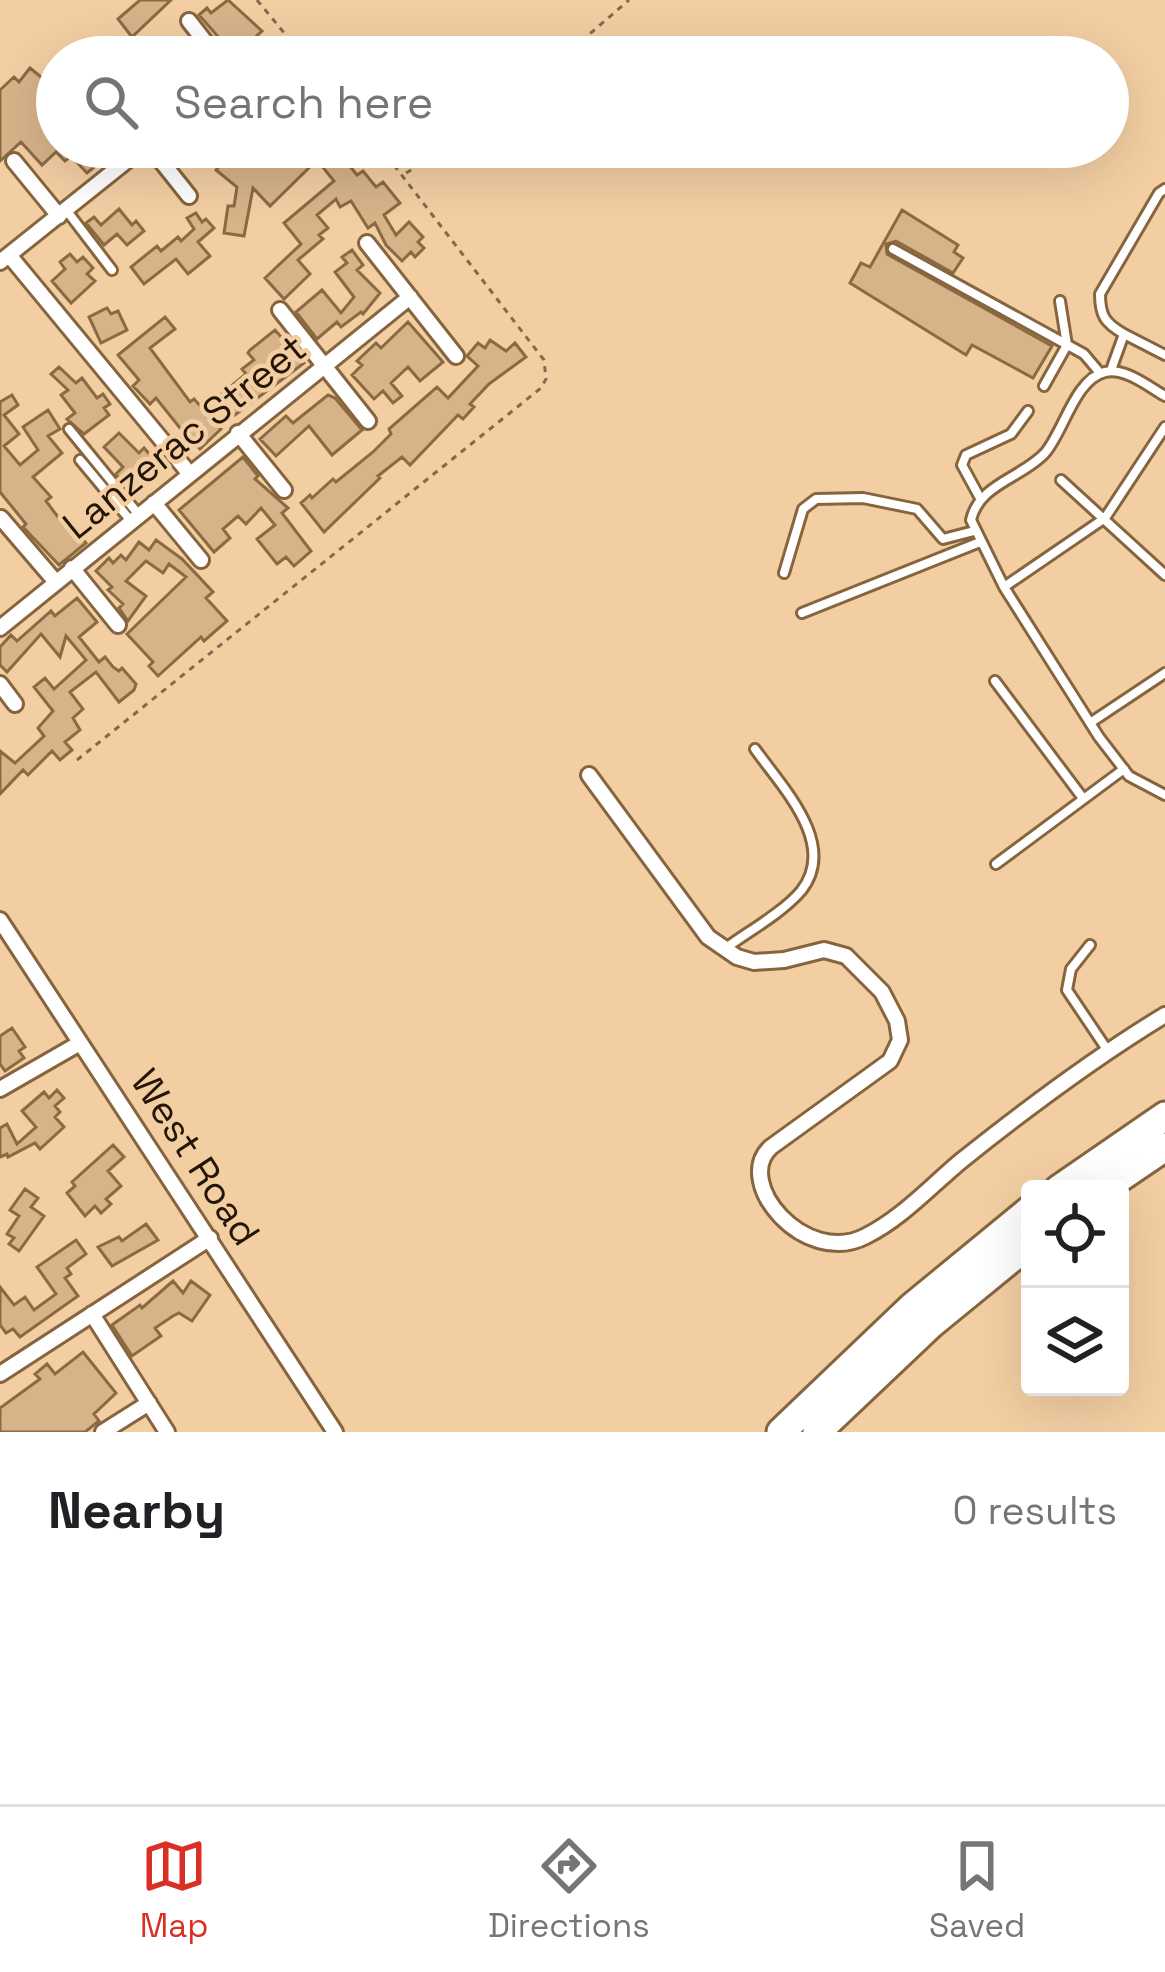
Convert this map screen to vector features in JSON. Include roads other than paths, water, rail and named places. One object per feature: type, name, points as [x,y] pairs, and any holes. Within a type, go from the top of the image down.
[{"type":"highway","points":[[1072,1180],[1165,1116]]},
{"type":"highway","points":[[1116,1180],[1165,1147]]},
{"type":"highway","points":[[781,1432],[912,1307],[1021,1217]]},
{"type":"highway","points":[[817,1432],[931,1324],[1021,1250]]},
{"type":"street","points":[[189,21],[201,36]]},
{"type":"street","points":[[14,160],[62,213]]},
{"type":"street","points":[[120,168],[5,258],[189,473]]},
{"type":"street","points":[[165,168],[189,196]]},
{"type":"street","points":[[368,244],[456,356]]},
{"type":"street","name":"Lanzerac Street","points":[[0,628],[410,297]]},
{"type":"street","points":[[280,310],[368,421]]},
{"type":"street","points":[[238,433],[284,490]]},
{"type":"street","points":[[154,503],[201,560]]},
{"type":"street","points":[[2,518],[55,581]]},
{"type":"street","points":[[72,568],[118,625]]},
{"type":"street","points":[[0,684],[15,704]]},
{"type":"street","points":[[589,775],[695,924],[724,949],[754,962],[824,950],[846,956],[882,992],[897,1022],[900,1040],[890,1061],[771,1147],[759,1162],[759,1178],[774,1204],[793,1228],[814,1241],[837,1245],[869,1235],[1082,1072],[1165,1015]]},
{"type":"street","name":"West Road","points":[[0,920],[335,1432]]},
{"type":"street","points":[[0,1089],[80,1043]]},
{"type":"street","points":[[0,1374],[210,1238]]},
{"type":"street","points":[[92,1314],[167,1432]]},
{"type":"street","points":[[104,1432],[149,1402]]},
{"type":"lane","points":[[1165,189],[1100,294],[1100,313],[1107,324],[1165,355]]},
{"type":"lane","points":[[62,213],[112,270]]},
{"type":"lane","points":[[893,249],[1084,354],[1100,373]]},
{"type":"lane","points":[[1044,386],[1067,345],[1060,301]]},
{"type":"lane","points":[[1111,370],[1124,334]]},
{"type":"lane","points":[[1165,396],[1111,370],[1100,373],[1087,384],[1040,458],[980,497],[971,520],[1004,586],[1090,723],[1124,769],[1165,795]]},
{"type":"lane","points":[[980,497],[962,465],[966,455],[1011,434],[1028,411]]},
{"type":"lane","points":[[1004,586],[1105,518],[1165,427]]},
{"type":"lane","points":[[70,429],[135,518]]},
{"type":"lane","points":[[80,460],[135,518]]},
{"type":"lane","points":[[1061,479],[1165,575]]},
{"type":"lane","points":[[784,573],[803,509],[815,499],[863,498],[916,509],[943,539],[974,531]]},
{"type":"lane","points":[[802,613],[980,542]]},
{"type":"lane","points":[[1090,723],[1165,673]]},
{"type":"lane","points":[[995,681],[1082,797]]},
{"type":"lane","points":[[724,949],[800,893],[812,867],[810,832],[755,749]]},
{"type":"lane","points":[[996,864],[1124,769]]},
{"type":"lane","points":[[1090,945],[1071,969],[1067,990],[1109,1052]]}]
